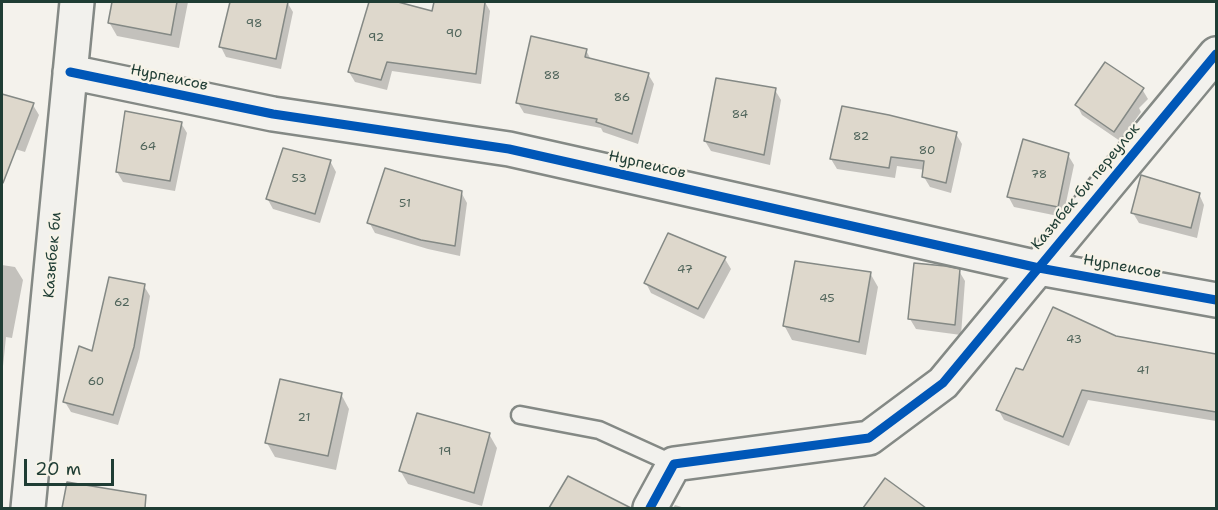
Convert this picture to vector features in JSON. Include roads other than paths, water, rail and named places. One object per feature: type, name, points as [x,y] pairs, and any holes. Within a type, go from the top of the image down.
[{"type":"street","name":"Казыбек би","points":[[28,508],[77,2]]},
{"type":"street","name":"Казыбек би переулок","points":[[674,464],[869,438],[943,383],[1216,54]]},
{"type":"street","name":"Нурпеисов","points":[[70,72],[273,114],[509,149],[1039,268],[1216,300]]},
{"type":"street","points":[[651,508],[674,464]]},
{"type":"lane","points":[[519,415],[599,430],[674,464]]}]
